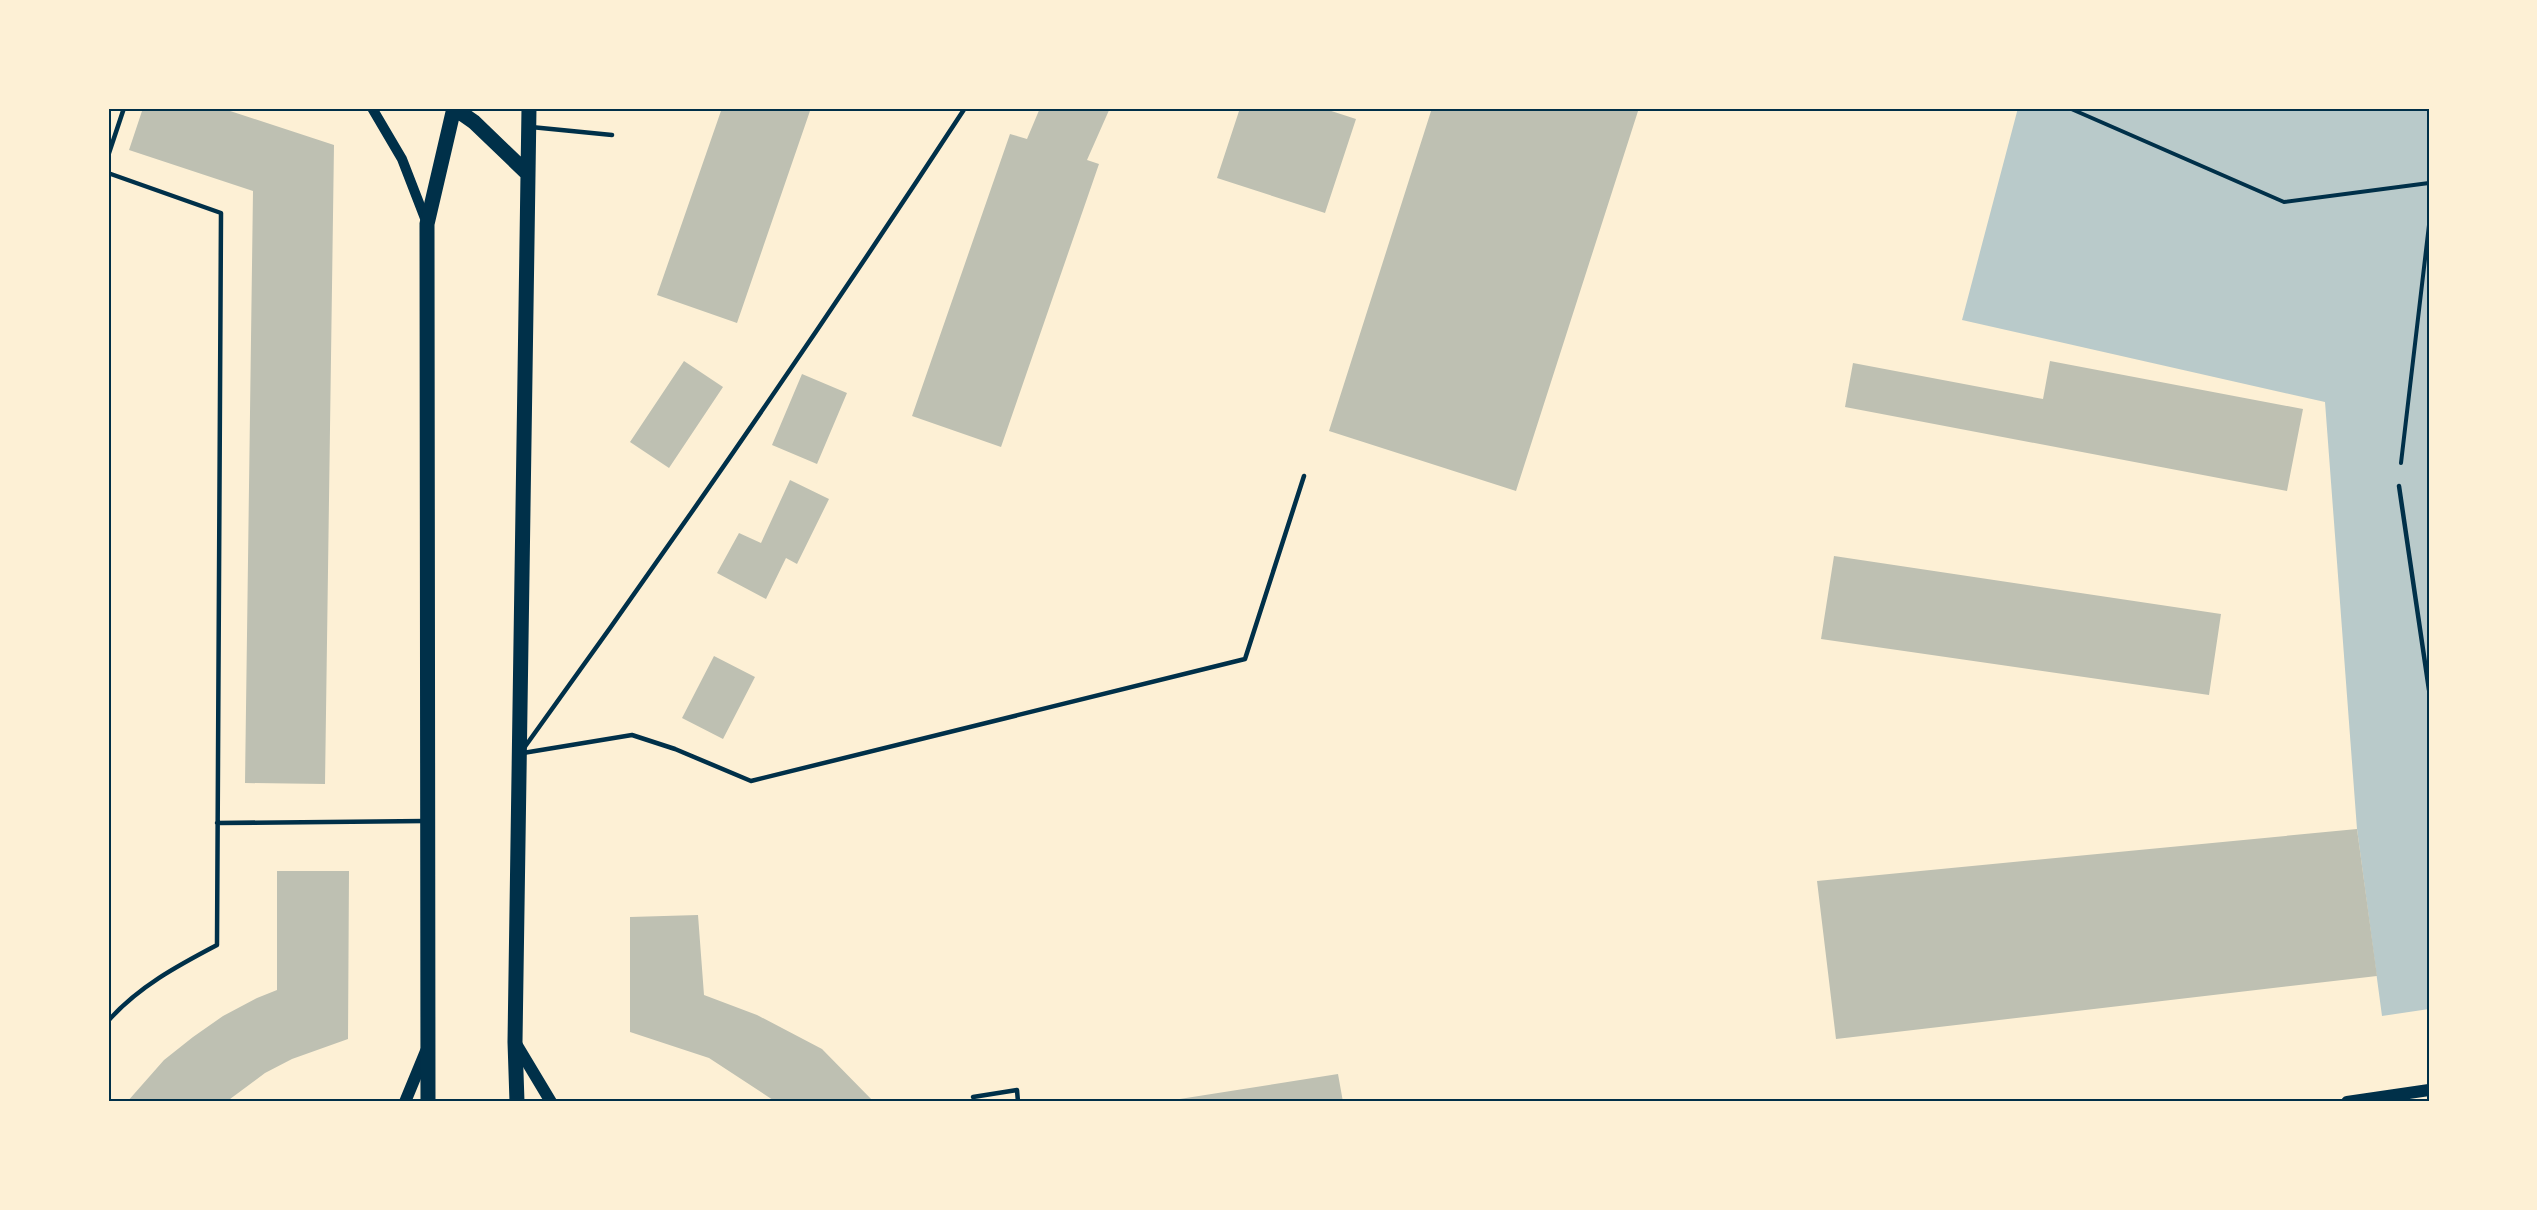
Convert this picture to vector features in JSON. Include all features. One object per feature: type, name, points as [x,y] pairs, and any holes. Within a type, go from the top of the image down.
[{"type":"main road","points":[[428,1102],[427,224],[454,108],[474,122],[527,173]]},
{"type":"main road","points":[[517,1102],[515,1042],[528,108]]},
{"type":"main road","points":[[515,1042],[551,1102]]},
{"type":"main road","points":[[405,1102],[428,1047]]},
{"type":"main road","points":[[2347,1102],[2429,1090]]},
{"type":"street","points":[[372,108],[402,159],[427,224]]},
{"type":"lane","points":[[108,156],[124,108]]},
{"type":"lane","points":[[520,753],[613,626],[844,293],[965,108]]},
{"type":"lane","points":[[527,127],[612,135]]},
{"type":"lane","points":[[108,173],[221,213],[217,945],[166,971],[120,1007],[108,1021]]},
{"type":"lane","points":[[520,753],[632,735],[675,749],[751,780],[1245,659],[1304,476]]},
{"type":"lane","points":[[2399,486],[2429,690]]},
{"type":"lane","points":[[217,823],[428,820]]},
{"type":"lane","points":[[973,1097],[1017,1090],[1018,1102]]},
{"type":"path","points":[[2069,108],[2284,202],[2429,183]]},
{"type":"path","points":[[2399,486],[2429,225]]},
{"type":"shaded area","points":[[2018,108],[2429,108],[2429,1009],[2382,1016],[2357,829],[2325,402],[1962,320]]},
{"type":"building","points":[[143,108],[221,108],[334,145],[325,784],[245,783],[253,191],[129,150]]},
{"type":"building","points":[[722,108],[811,108],[737,323],[657,295]]},
{"type":"building","points":[[1040,108],[1110,108],[1087,160],[1099,164],[1001,447],[912,416],[1010,134],[1027,139]]},
{"type":"building","points":[[1240,108],[1322,108],[1356,119],[1325,213],[1217,178]]},
{"type":"building","points":[[1432,108],[1639,108],[1516,491],[1329,431]]},
{"type":"building","points":[[684,361],[723,387],[669,468],[630,442]]},
{"type":"building","points":[[2050,361],[2303,409],[2287,491],[1845,407],[1853,363],[2043,399]]},
{"type":"building","points":[[802,374],[847,393],[817,464],[772,445]]},
{"type":"building","points":[[790,480],[829,499],[797,564],[786,558],[766,599],[717,573],[739,533],[761,543]]},
{"type":"building","points":[[1834,556],[2221,614],[2209,695],[1821,639]]},
{"type":"building","points":[[714,656],[755,677],[723,739],[682,718]]},
{"type":"building","points":[[2357,829],[2377,976],[1836,1039],[1817,881]]},
{"type":"building","points":[[277,871],[349,871],[348,1039],[292,1059],[265,1073],[226,1102],[127,1102],[164,1060],[193,1037],[223,1016],[277,990]]},
{"type":"building","points":[[698,915],[704,995],[757,1015],[822,1049],[874,1102],[776,1102],[709,1058],[630,1032],[630,917]]},
{"type":"building","points":[[1338,1074],[1343,1102],[1167,1101]]}]
